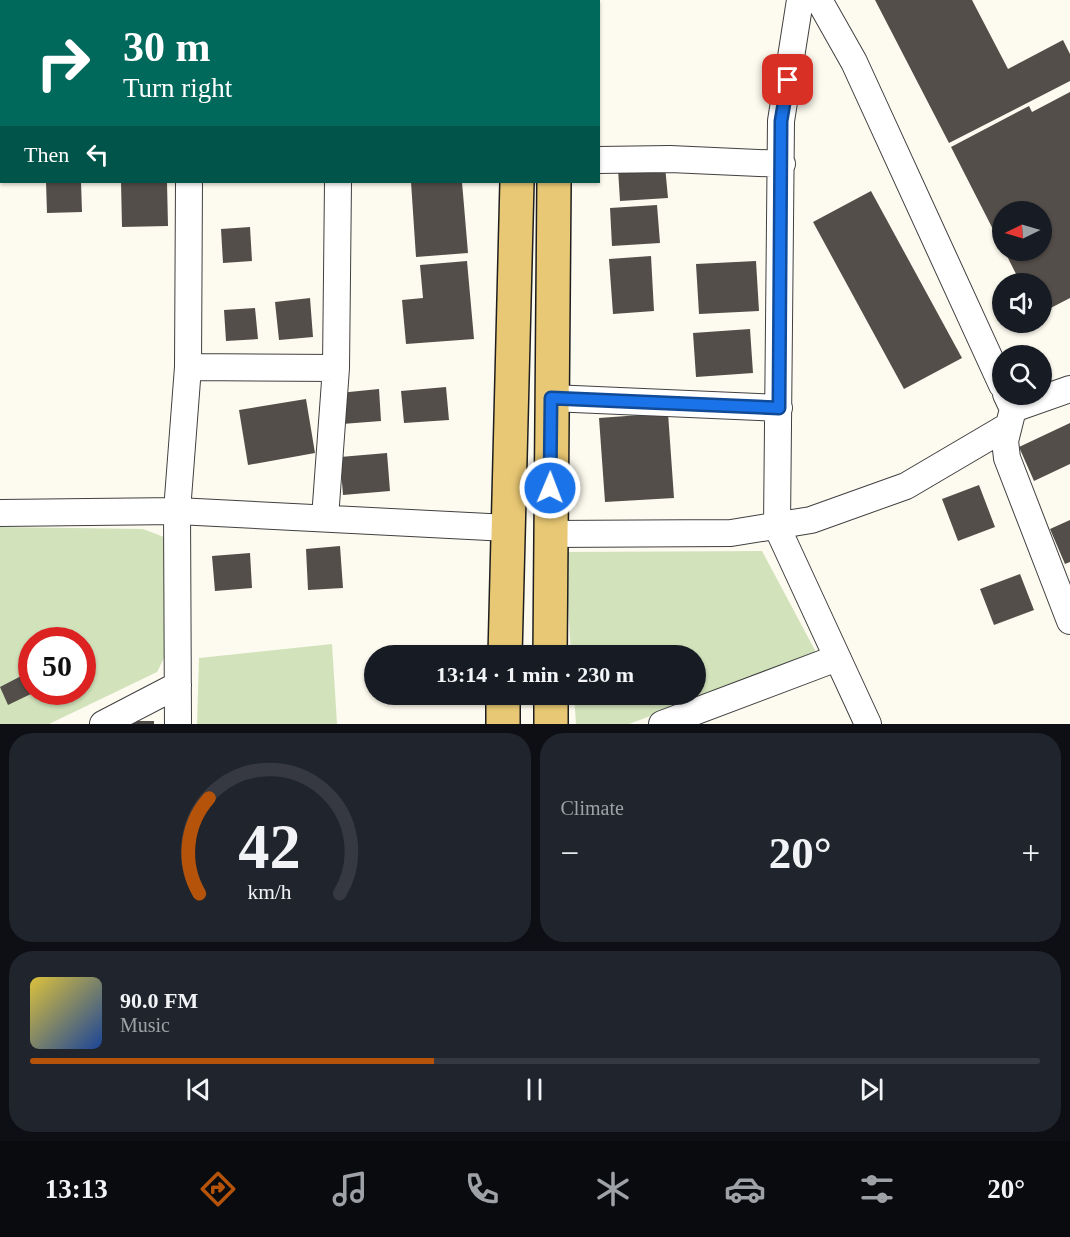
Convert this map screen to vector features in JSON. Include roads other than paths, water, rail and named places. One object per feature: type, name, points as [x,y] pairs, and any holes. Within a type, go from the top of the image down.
[{"type":"main road","points":[[505,645],[517,183]]},
{"type":"main road","points":[[550,645],[549,534],[554,183]]},
{"type":"main road","points":[[503,724],[504,705]]},
{"type":"main road","points":[[550,705],[551,724]]},
{"type":"street","points":[[800,0],[781,121],[777,526],[868,724]]},
{"type":"street","points":[[819,0],[854,62],[992,363]]},
{"type":"street","points":[[600,160],[670,159],[782,164]]},
{"type":"street","points":[[177,724],[177,511],[188,367],[189,183]]},
{"type":"street","points":[[325,518],[336,368],[338,183]]},
{"type":"street","points":[[188,367],[336,368]]},
{"type":"street","points":[[549,534],[731,533],[811,520],[906,486],[1009,410],[1070,389]]},
{"type":"street","points":[[551,398],[779,408]]},
{"type":"street","points":[[1009,410],[1005,441],[1007,458],[1070,621]]},
{"type":"street","points":[[0,513],[177,511],[508,528]]},
{"type":"street","points":[[662,724],[837,658]]},
{"type":"street","points":[[103,724],[178,685]]}]
